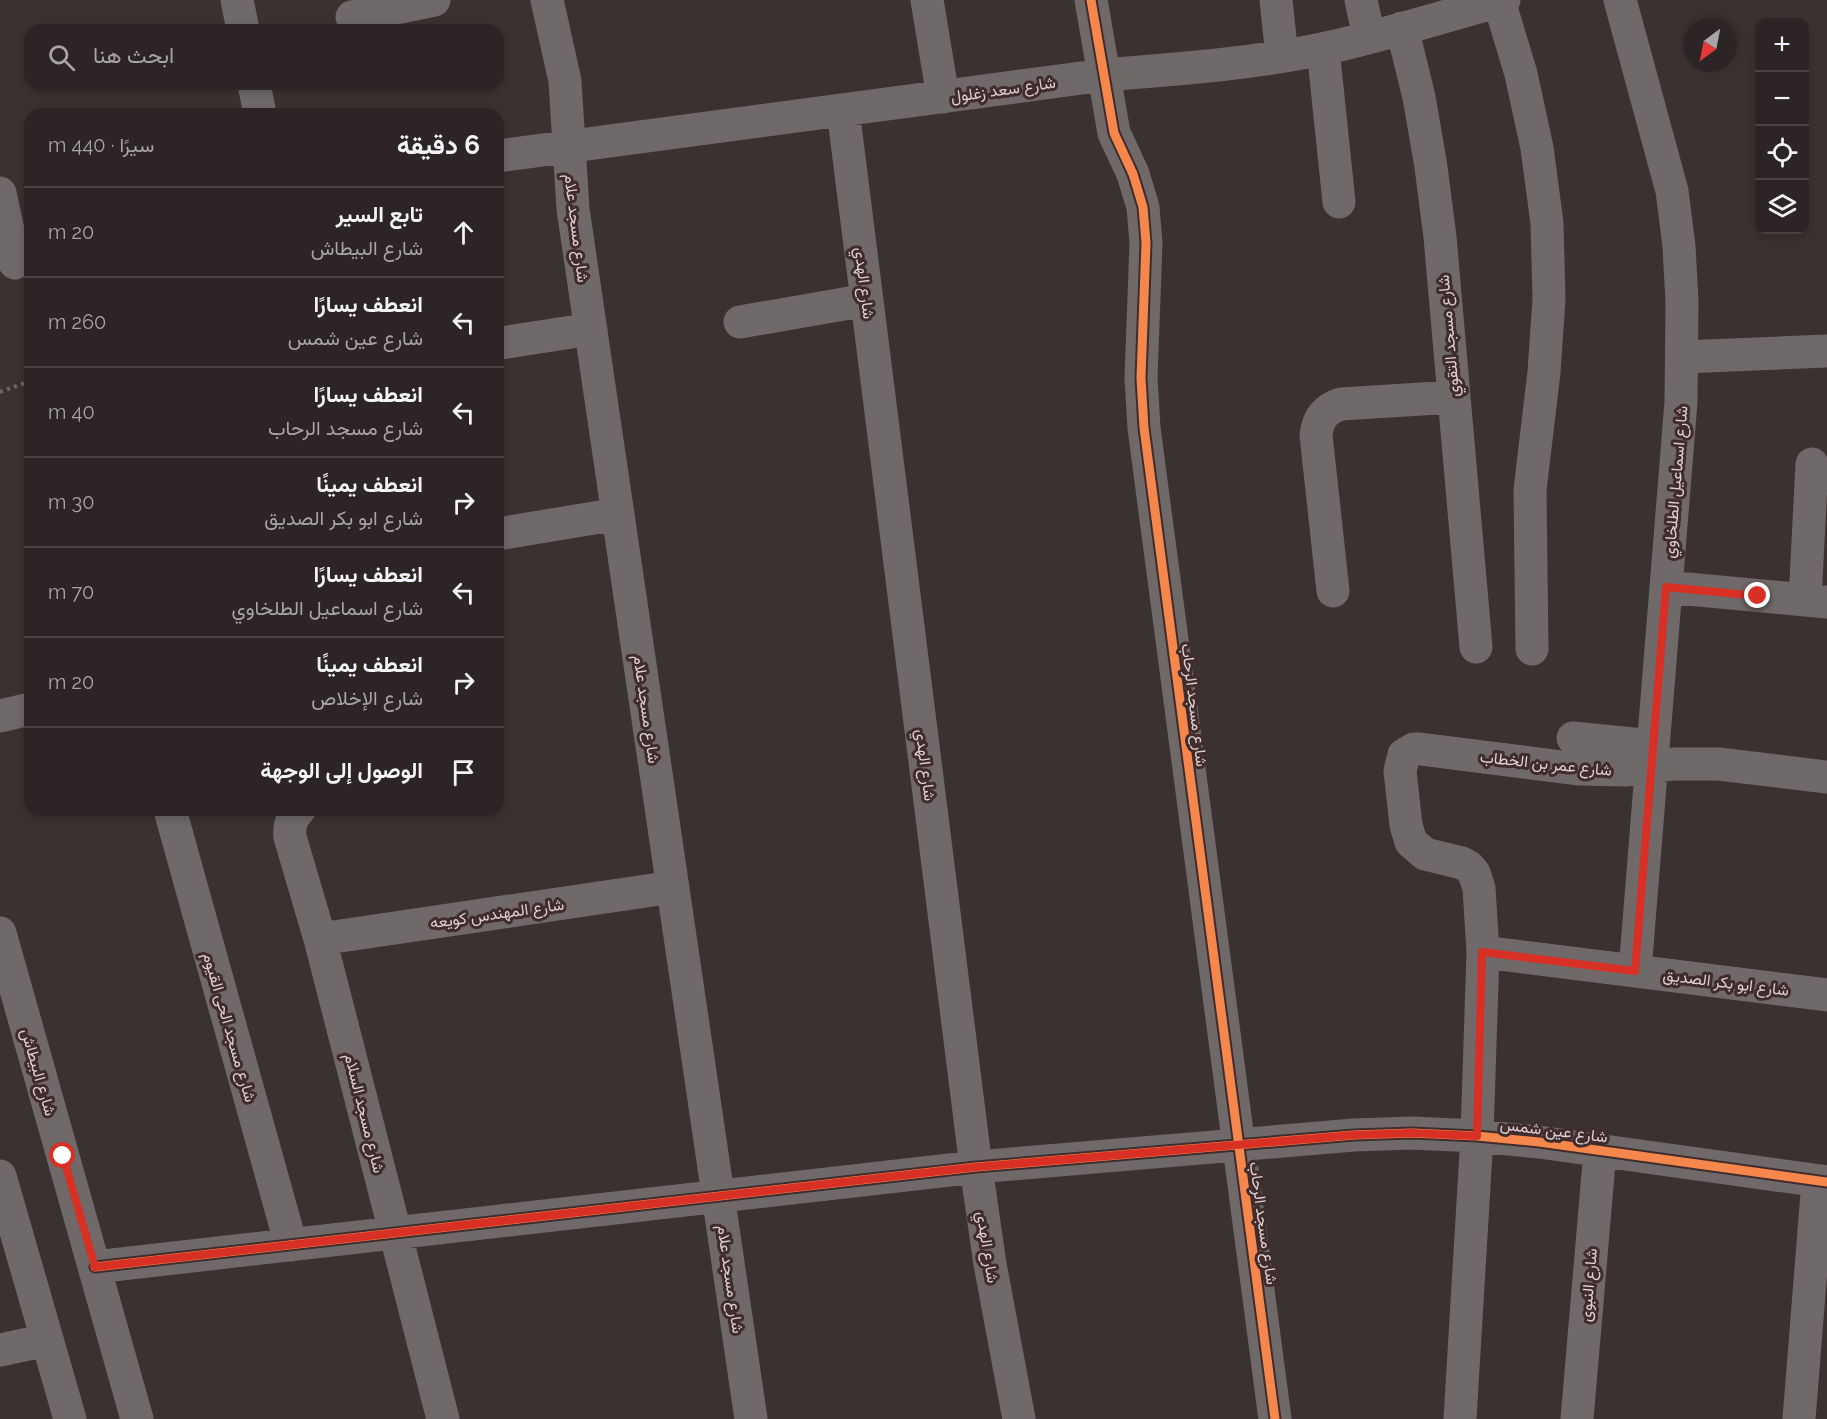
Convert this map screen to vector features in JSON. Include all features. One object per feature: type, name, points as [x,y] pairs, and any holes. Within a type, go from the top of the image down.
[{"type":"street","points":[[237,0],[242,24]]},
{"type":"street","points":[[352,17],[434,0]]},
{"type":"street","name":"شارع مسجد علام","points":[[547,0],[565,81],[573,209],[751,1419]]},
{"type":"street","points":[[927,0],[943,97]]},
{"type":"street","name":"شارع مسجد الرحاب","points":[[1091,0],[1114,133],[1133,174],[1143,207],[1146,243],[1141,378],[1144,428],[1275,1419]]},
{"type":"street","points":[[1276,0],[1282,56]]},
{"type":"street","points":[[1362,0],[1369,37]]},
{"type":"street","name":"شارع اسماعيل الطلخاوي","points":[[1620,0],[1672,191],[1679,246],[1683,357],[1682,402],[1635,971]]},
{"type":"street","points":[[1502,1],[1533,127],[1546,223],[1549,299],[1544,372],[1530,490],[1532,649]]},
{"type":"street","name":"شارع سعد زغلول","points":[[504,155],[1104,75],[1181,69],[1282,56],[1323,49],[1502,1]]},
{"type":"street","name":"شارع مسجد التقوي","points":[[1402,28],[1419,97],[1431,167],[1476,647]]},
{"type":"street","points":[[1323,49],[1339,202]]},
{"type":"street","points":[[255,90],[259,108]]},
{"type":"street","name":"شارع الهدي","points":[[843,110],[976,1167],[990,1264],[1019,1419]]},
{"type":"street","points":[[0,193],[15,263]]},
{"type":"street","points":[[740,322],[867,300]]},
{"type":"street","points":[[504,342],[591,328]]},
{"type":"street","points":[[1683,357],[1827,351]]},
{"type":"street","points":[[1333,591],[1316,435],[1320,418],[1333,406],[1341,404],[1454,396]]},
{"type":"street","points":[[1666,587],[1816,601],[1812,464]]},
{"type":"street","points":[[504,533],[618,514]]},
{"type":"street","points":[[0,716],[24,710]]},
{"type":"street","points":[[1573,738],[1652,756]]},
{"type":"street","name":"شارع عمر بن الخطاب","points":[[1482,952],[1479,888],[1474,873],[1462,863],[1425,854],[1411,843],[1400,766],[1404,755],[1409,751],[1420,749],[1578,770],[1602,771],[1652,756],[1674,764],[1719,764],[1827,777]]},
{"type":"street","name":"شارع مسجد الحى القيوم","points":[[172,816],[291,1245]]},
{"type":"street","name":"شارع مسجد السلام","points":[[294,816],[290,837],[320,939],[443,1419]]},
{"type":"street","name":"شارع المهندس كويعه","points":[[320,939],[673,887]]},
{"type":"street","name":"شارع البيطاش","points":[[0,933],[137,1419]]},
{"type":"street","points":[[1460,1419],[1477,1136],[1482,952]]},
{"type":"street","name":"شارع ابو بكر الصديق","points":[[1482,952],[1827,995]]},
{"type":"street","name":"شارع عين شمس","points":[[95,1267],[976,1167],[1238,1143],[1354,1135],[1412,1133],[1539,1142],[1823,1182]]},
{"type":"street","name":"شارع النبوى","points":[[1576,1419],[1599,1151]]},
{"type":"street","points":[[0,1176],[70,1419]]},
{"type":"street","points":[[1799,1419],[1823,1182]]},
{"type":"street","points":[[0,1350],[47,1340]]},
{"type":"path","points":[[0,392],[24,383]]},
{"type":"cycle path","points":[[1091,0],[1114,133],[1133,174],[1143,207],[1146,243],[1141,378],[1144,428],[1275,1419]]},
{"type":"cycle path","points":[[95,1267],[976,1167],[1354,1135],[1412,1133],[1539,1142],[1827,1182]]},
{"type":"route","points":[[63,1156],[95,1267],[1000,1165],[1238,1143],[1354,1135],[1412,1133],[1477,1136],[1482,952],[1635,971],[1666,587],[1758,596]]}]
